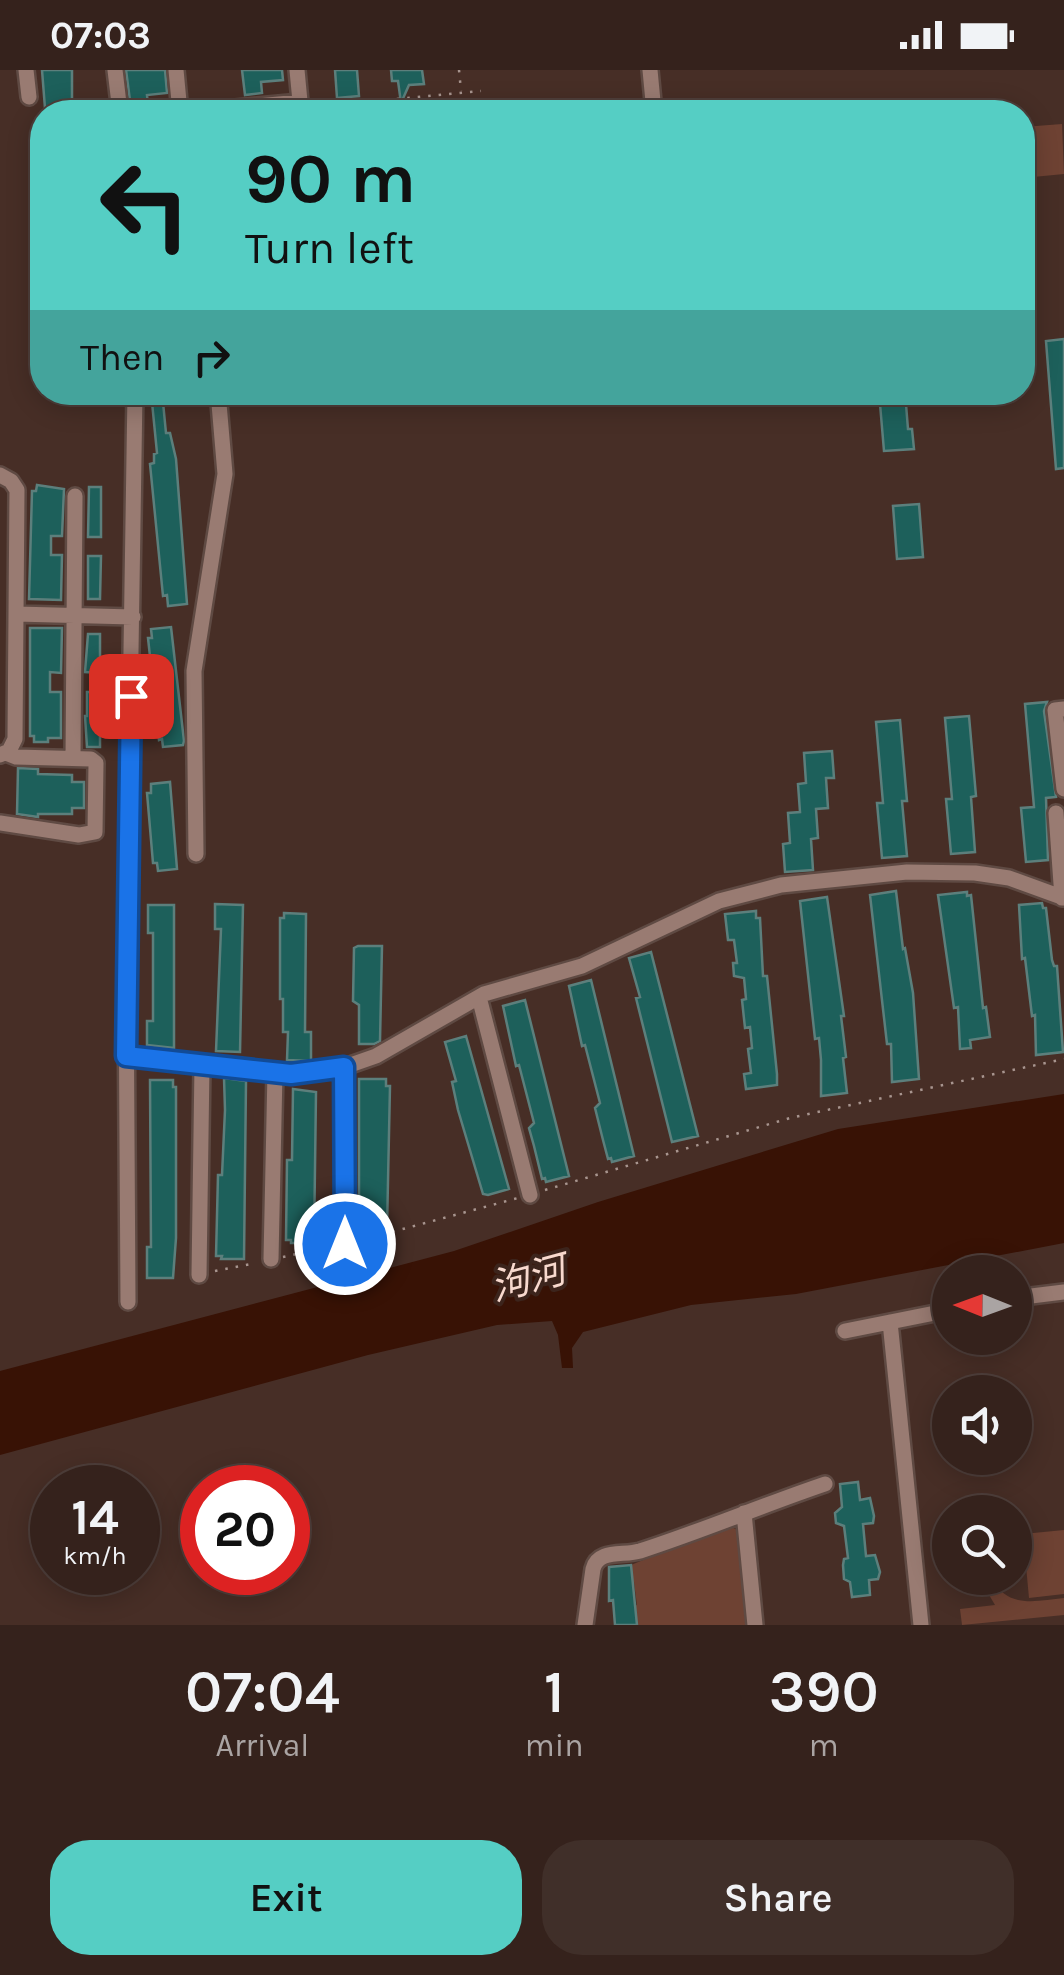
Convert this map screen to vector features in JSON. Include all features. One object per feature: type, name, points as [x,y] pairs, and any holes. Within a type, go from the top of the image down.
[{"type":"street","points":[[26,70],[29,97]]},
{"type":"street","points":[[115,70],[119,100]]},
{"type":"street","points":[[176,70],[179,100]]},
{"type":"street","points":[[297,70],[300,100]]},
{"type":"street","points":[[650,70],[653,100]]},
{"type":"street","points":[[128,1302],[126,1056],[136,405]]},
{"type":"street","points":[[196,854],[194,671],[225,474],[219,405]]},
{"type":"street","points":[[0,475],[12,480],[17,490],[15,739],[3,754],[91,758],[96,763],[96,832],[79,835],[0,823]]},
{"type":"street","points":[[74,758],[76,496]]},
{"type":"street","points":[[16,614],[132,617]]},
{"type":"street","points":[[1064,709],[1056,710],[1064,789]]},
{"type":"street","points":[[126,1056],[310,1074],[344,1067],[376,1056],[478,997],[582,966],[718,901],[781,885],[906,872],[975,873],[1009,878],[1063,898],[1056,814]]},
{"type":"street","points":[[478,997],[530,1195]]},
{"type":"street","points":[[199,1275],[202,1065]]},
{"type":"street","points":[[344,1067],[345,1244]]},
{"type":"street","points":[[271,1260],[275,1072]]},
{"type":"street","points":[[1032,1296],[1064,1292]]},
{"type":"street","points":[[845,1331],[932,1314]]},
{"type":"street","points":[[890,1322],[921,1625]]},
{"type":"street","points":[[585,1625],[595,1561],[603,1556],[637,1552],[825,1484]]},
{"type":"street","points":[[744,1513],[756,1625]]},
{"type":"path","points":[[459,70],[461,92]]},
{"type":"path","points":[[383,100],[482,90]]},
{"type":"path","points":[[199,1275],[345,1244],[530,1195],[790,1118],[1064,1059]]},
{"type":"shaded area","points":[[1062,124],[1064,174],[1035,177],[1035,126]]},
{"type":"shaded area","points":[[729,1525],[739,1536],[749,1625],[637,1625],[633,1618],[632,1606],[637,1605],[634,1582],[630,1581],[631,1565]]},
{"type":"shaded area","points":[[1064,1530],[1064,1594],[1029,1598],[1032,1533]]},
{"type":"shaded area","points":[[989,1595],[1023,1601],[1064,1598],[1064,1615],[962,1625],[960,1609],[995,1605]]},
{"type":"water","name":"泃河","points":[[1064,1094],[1064,1243],[1001,1255],[932,1255],[932,1268],[796,1294],[691,1305],[583,1332],[572,1348],[573,1368],[562,1368],[552,1321],[497,1325],[368,1355],[0,1455],[0,1371],[454,1251],[598,1202],[838,1129]]},
{"type":"building","points":[[42,70],[72,70],[72,100],[44,100]]},
{"type":"building","points":[[126,70],[165,70],[167,93],[147,95],[147,100],[130,100]]},
{"type":"building","points":[[242,70],[282,70],[283,80],[261,82],[262,93],[245,95]]},
{"type":"building","points":[[335,70],[357,70],[359,96],[337,98]]},
{"type":"building","points":[[391,70],[422,70],[424,84],[409,85],[401,100],[398,81],[392,81]]},
{"type":"building","points":[[1064,339],[1064,468],[1056,469],[1046,341]]},
{"type":"building","points":[[152,405],[163,405],[166,433],[170,433],[176,459],[187,604],[168,606],[167,595],[163,596],[150,464],[157,453]]},
{"type":"building","points":[[880,405],[906,405],[914,449],[884,451]]},
{"type":"building","points":[[37,485],[64,489],[62,536],[51,536],[51,555],[62,555],[61,600],[29,599],[32,491],[36,491]]},
{"type":"building","points":[[89,487],[101,487],[101,537],[88,537]]},
{"type":"building","points":[[919,504],[923,557],[897,559],[893,506]]},
{"type":"building","points":[[88,556],[101,556],[100,599],[88,599]]},
{"type":"building","points":[[171,627],[184,741],[183,745],[163,747],[162,739],[159,740],[148,638],[152,638],[151,629]]},
{"type":"building","points":[[30,628],[62,628],[61,673],[50,672],[50,692],[61,692],[61,738],[48,738],[48,742],[34,742],[34,736],[30,736]]},
{"type":"building","points":[[88,634],[100,634],[100,673],[85,672]]},
{"type":"building","points":[[87,692],[100,692],[100,747],[87,747]]},
{"type":"building","points":[[1047,702],[1044,711],[1056,797],[1046,798],[1048,860],[1026,862],[1021,808],[1034,807],[1025,704]]},
{"type":"building","points":[[969,716],[976,796],[971,797],[975,852],[951,854],[946,799],[952,799],[945,718]]},
{"type":"building","points":[[900,720],[907,856],[882,858],[877,803],[883,803],[876,722]]},
{"type":"building","points":[[832,751],[834,778],[826,778],[828,808],[816,809],[818,838],[811,839],[813,870],[785,872],[783,844],[790,843],[788,813],[800,812],[798,784],[806,783],[804,753]]},
{"type":"building","points":[[18,768],[38,769],[38,774],[72,775],[72,782],[84,782],[84,808],[72,808],[72,814],[17,814]]},
{"type":"building","points":[[170,782],[177,869],[158,871],[157,863],[153,863],[147,793],[151,793],[151,784]]},
{"type":"building","points":[[896,891],[913,993],[919,1079],[892,1082],[891,1044],[887,1044],[870,895]]},
{"type":"building","points":[[967,892],[967,896],[971,895],[983,1008],[986,1007],[990,1037],[970,1040],[971,1048],[960,1049],[958,1007],[954,1008],[938,895]]},
{"type":"building","points":[[827,897],[844,1016],[847,1093],[821,1096],[819,1038],[815,1039],[800,901]]},
{"type":"building","points":[[1042,903],[1046,908],[1052,960],[1057,966],[1063,1052],[1036,1055],[1035,1015],[1032,1016],[1025,958],[1022,959],[1019,905]]},
{"type":"building","points":[[215,904],[243,905],[240,1052],[216,1051],[221,929],[215,929]]},
{"type":"building","points":[[148,905],[174,905],[174,1048],[147,1045],[147,1021],[153,1021],[153,933],[148,933]]},
{"type":"building","points":[[756,911],[756,918],[760,918],[763,976],[767,976],[777,1085],[746,1089],[744,1074],[751,1073],[750,1027],[745,1028],[744,978],[734,976],[734,940],[728,940],[725,914]]},
{"type":"building","points":[[284,913],[306,914],[305,1032],[311,1032],[311,1061],[287,1060],[288,1032],[283,1032],[280,999],[280,918],[284,918]]},
{"type":"building","points":[[382,946],[380,1041],[374,1044],[359,1044],[359,1005],[353,1001],[354,948]]},
{"type":"building","points":[[651,952],[698,1136],[672,1142],[629,958]]},
{"type":"building","points":[[591,980],[634,1156],[612,1162],[595,1108],[600,1103],[569,986]]},
{"type":"building","points":[[525,1000],[569,1176],[546,1182],[529,1128],[534,1123],[503,1006]]},
{"type":"building","points":[[466,1036],[509,1189],[488,1195],[483,1194],[458,1110],[452,1082],[456,1081],[445,1042]]},
{"type":"building","points":[[224,1078],[246,1081],[244,1259],[216,1256]]},
{"type":"building","points":[[359,1079],[386,1079],[386,1086],[390,1086],[387,1229],[359,1227]]},
{"type":"building","points":[[150,1080],[173,1080],[176,1087],[173,1278],[147,1278],[147,1247],[151,1247]]},
{"type":"building","points":[[293,1089],[316,1092],[314,1243],[286,1240]]},
{"type":"building","points":[[858,1482],[860,1500],[870,1498],[874,1516],[873,1523],[863,1524],[866,1556],[875,1555],[880,1572],[878,1579],[869,1580],[870,1595],[852,1597],[850,1582],[844,1579],[844,1559],[848,1558],[844,1526],[836,1523],[835,1513],[842,1507],[840,1484]]},
{"type":"building","points":[[631,1565],[637,1625],[615,1625],[613,1600],[609,1601],[609,1567]]},
{"type":"route","points":[[131,696],[126,1056],[291,1074],[344,1067],[345,1244]]}]
